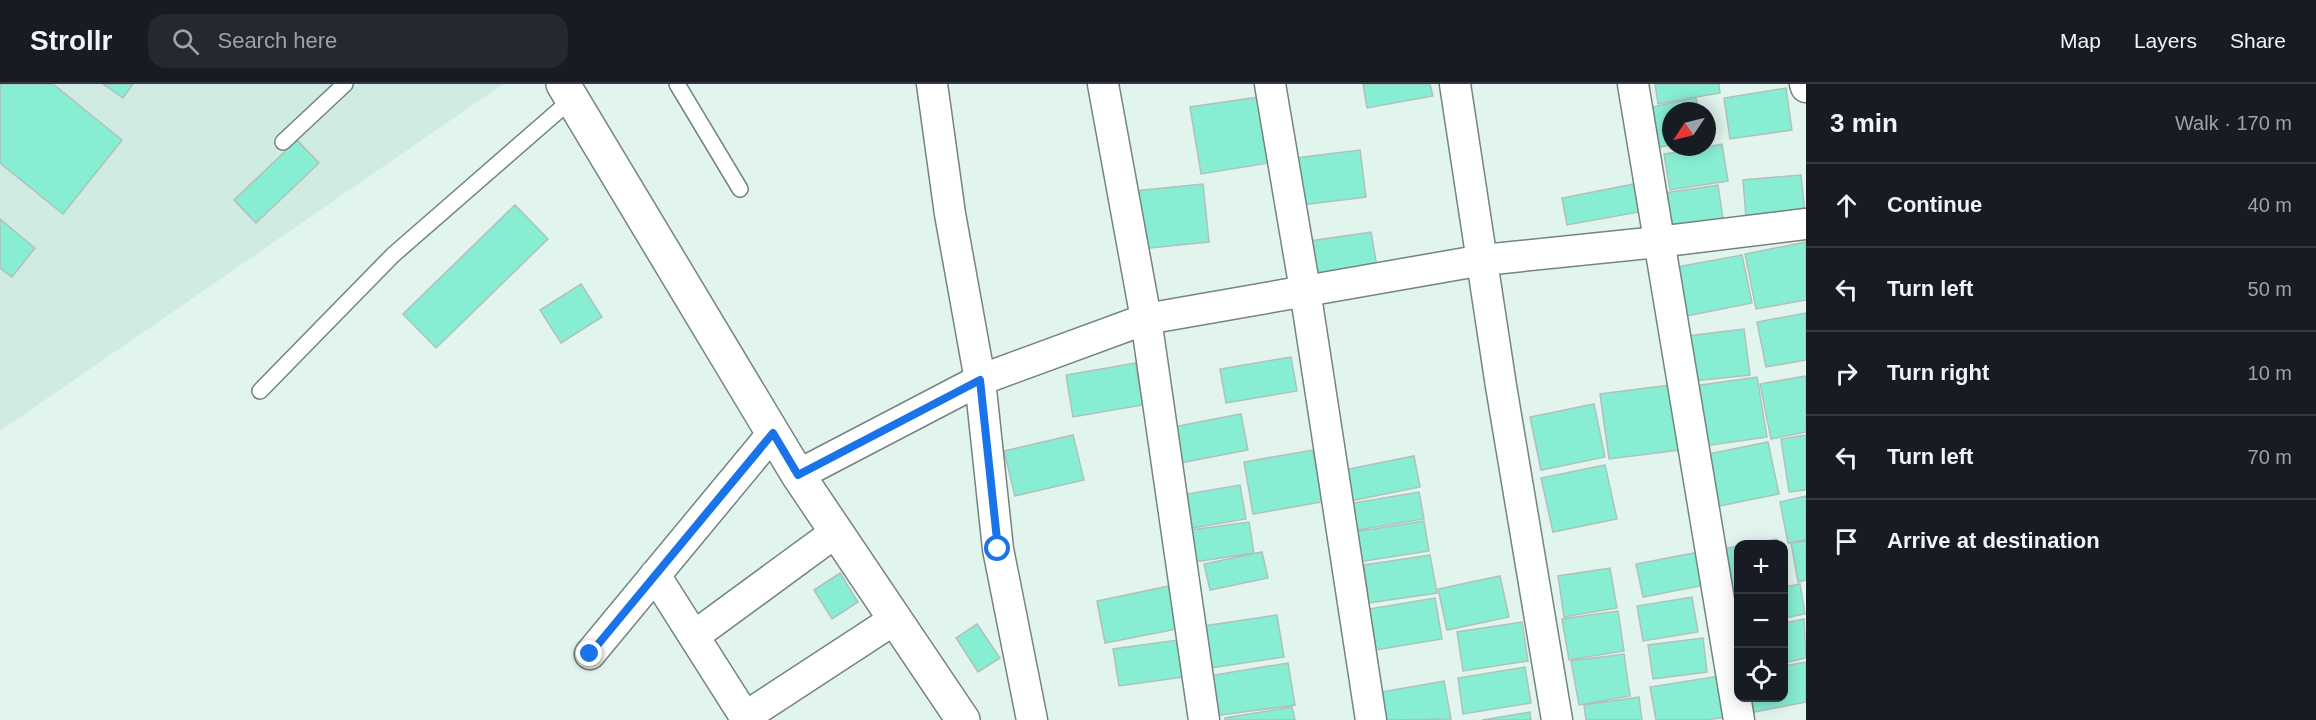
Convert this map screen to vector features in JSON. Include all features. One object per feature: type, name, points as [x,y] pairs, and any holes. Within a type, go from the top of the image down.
[{"type":"street","points":[[932,84],[950,214],[980,380],[998,549],[1032,720]]},
{"type":"street","points":[[1103,84],[1146,319],[1204,720]]},
{"type":"street","points":[[1270,84],[1305,290],[1371,720]]},
{"type":"street","points":[[1455,84],[1501,386],[1557,720]]},
{"type":"street","points":[[1633,84],[1739,720]]},
{"type":"street","points":[[568,92],[798,475],[963,720]]},
{"type":"street","points":[[798,475],[980,380],[1146,319],[1483,260],[1806,224]]},
{"type":"street","points":[[590,654],[773,433]]},
{"type":"street","points":[[694,636],[836,532]]},
{"type":"street","points":[[655,575],[746,718],[895,619]]},
{"type":"lane","points":[[283,142],[345,84]]},
{"type":"lane","points":[[677,84],[740,189]]},
{"type":"lane","points":[[260,391],[393,255],[568,92]]},
{"type":"shaded area","points":[[0,84],[503,84],[0,431]]},
{"type":"building","points":[[0,84],[53,84],[122,140],[63,214],[0,163]]},
{"type":"building","points":[[103,84],[133,84],[123,98]]},
{"type":"building","points":[[1363,84],[1430,84],[1433,96],[1367,108]]},
{"type":"building","points":[[1655,84],[1719,84],[1720,93],[1658,104]]},
{"type":"building","points":[[1786,88],[1792,130],[1730,139],[1724,98]]},
{"type":"building","points":[[1258,97],[1269,163],[1201,174],[1190,107]]},
{"type":"building","points":[[1696,98],[1697,102],[1677,102]]},
{"type":"building","points":[[1662,105],[1662,147],[1651,149],[1643,109]]},
{"type":"building","points":[[297,140],[319,163],[256,223],[234,200]]},
{"type":"building","points":[[1722,144],[1728,181],[1670,190],[1664,156],[1716,156],[1716,145]]},
{"type":"building","points":[[1360,150],[1366,197],[1302,205],[1296,158]]},
{"type":"building","points":[[1801,175],[1805,213],[1746,218],[1743,180]]},
{"type":"building","points":[[1203,184],[1209,242],[1140,249],[1134,191]]},
{"type":"building","points":[[1634,184],[1639,212],[1567,225],[1562,198]]},
{"type":"building","points":[[1718,185],[1723,219],[1671,227],[1665,193]]},
{"type":"building","points":[[515,205],[548,239],[436,348],[403,314]]},
{"type":"building","points":[[0,219],[35,248],[12,277],[0,268]]},
{"type":"building","points":[[1371,232],[1377,267],[1308,277],[1303,242]]},
{"type":"building","points":[[1806,242],[1806,300],[1756,309],[1745,254]]},
{"type":"building","points":[[1742,255],[1752,303],[1686,316],[1676,267]]},
{"type":"building","points":[[581,284],[602,317],[561,343],[540,310]]},
{"type":"building","points":[[1806,313],[1806,360],[1766,367],[1757,322]]},
{"type":"building","points":[[1744,329],[1750,375],[1685,382],[1679,337]]},
{"type":"building","points":[[1291,357],[1297,391],[1226,403],[1220,369]]},
{"type":"building","points":[[1135,363],[1143,405],[1073,417],[1066,375]]},
{"type":"building","points":[[1806,376],[1806,432],[1771,439],[1760,384]]},
{"type":"building","points":[[1757,377],[1767,437],[1697,447],[1687,387]]},
{"type":"building","points":[[1670,385],[1679,450],[1609,459],[1600,394]]},
{"type":"building","points":[[1594,404],[1605,457],[1541,470],[1530,417]]},
{"type":"building","points":[[1241,414],[1248,450],[1180,463],[1173,427]]},
{"type":"building","points":[[1073,435],[1084,480],[1015,496],[1004,451]]},
{"type":"building","points":[[1806,435],[1806,490],[1789,492],[1781,439]]},
{"type":"building","points":[[1768,442],[1779,494],[1714,507],[1703,455]]},
{"type":"building","points":[[1313,450],[1322,502],[1253,514],[1244,462]]},
{"type":"building","points":[[1414,456],[1420,487],[1345,502],[1339,471]]},
{"type":"building","points":[[1605,465],[1617,519],[1553,532],[1541,478]]},
{"type":"building","points":[[1240,485],[1246,519],[1181,530],[1175,496]]},
{"type":"building","points":[[1419,492],[1424,519],[1352,531],[1347,504]]},
{"type":"building","points":[[1806,496],[1806,540],[1788,543],[1780,502]]},
{"type":"building","points":[[1424,521],[1429,551],[1359,562],[1354,532]]},
{"type":"building","points":[[1249,522],[1254,553],[1188,563],[1183,531]]},
{"type":"building","points":[[1806,541],[1806,580],[1798,582],[1791,543]]},
{"type":"building","points":[[1734,547],[1734,592],[1732,592],[1724,549]]},
{"type":"building","points":[[1262,552],[1268,578],[1210,590],[1204,564]]},
{"type":"building","points":[[1699,552],[1705,585],[1643,597],[1636,564]]},
{"type":"building","points":[[1430,555],[1437,593],[1369,603],[1364,565]]},
{"type":"building","points":[[1610,568],[1617,608],[1564,617],[1558,576]]},
{"type":"building","points":[[840,573],[858,602],[832,619],[814,590]]},
{"type":"building","points":[[1500,576],[1509,617],[1447,630],[1438,589]]},
{"type":"building","points":[[1800,584],[1805,614],[1788,617],[1788,586]]},
{"type":"building","points":[[1169,586],[1177,629],[1105,643],[1097,601]]},
{"type":"building","points":[[1692,597],[1698,632],[1643,641],[1637,606]]},
{"type":"building","points":[[1435,598],[1442,639],[1376,650],[1369,609]]},
{"type":"building","points":[[1618,611],[1624,651],[1569,660],[1562,619]]},
{"type":"building","points":[[1277,615],[1284,657],[1211,668],[1204,626]]},
{"type":"building","points":[[1804,619],[1806,658],[1788,662],[1788,622]]},
{"type":"building","points":[[1522,622],[1528,661],[1463,671],[1457,632]]},
{"type":"building","points":[[977,624],[1000,658],[978,672],[956,638]]},
{"type":"building","points":[[1703,638],[1707,672],[1653,679],[1648,645]]},
{"type":"building","points":[[1178,640],[1183,677],[1119,686],[1113,649]]},
{"type":"building","points":[[1624,654],[1630,696],[1579,705],[1571,661]]},
{"type":"building","points":[[1806,662],[1806,702],[1754,712],[1752,702],[1788,702],[1788,665]]},
{"type":"building","points":[[1288,663],[1295,705],[1214,716],[1208,676]]},
{"type":"building","points":[[1525,667],[1531,703],[1463,714],[1458,678]]},
{"type":"building","points":[[1719,676],[1726,717],[1706,720],[1656,720],[1650,687]]},
{"type":"building","points":[[1444,681],[1451,719],[1386,720],[1381,692]]},
{"type":"building","points":[[1639,697],[1642,720],[1586,720],[1584,705]]},
{"type":"building","points":[[1292,707],[1295,720],[1225,720],[1225,718]]},
{"type":"building","points":[[1530,712],[1531,720],[1482,720]]},
{"type":"route","points":[[590,654],[773,433],[798,475],[980,380],[998,549]]}]
